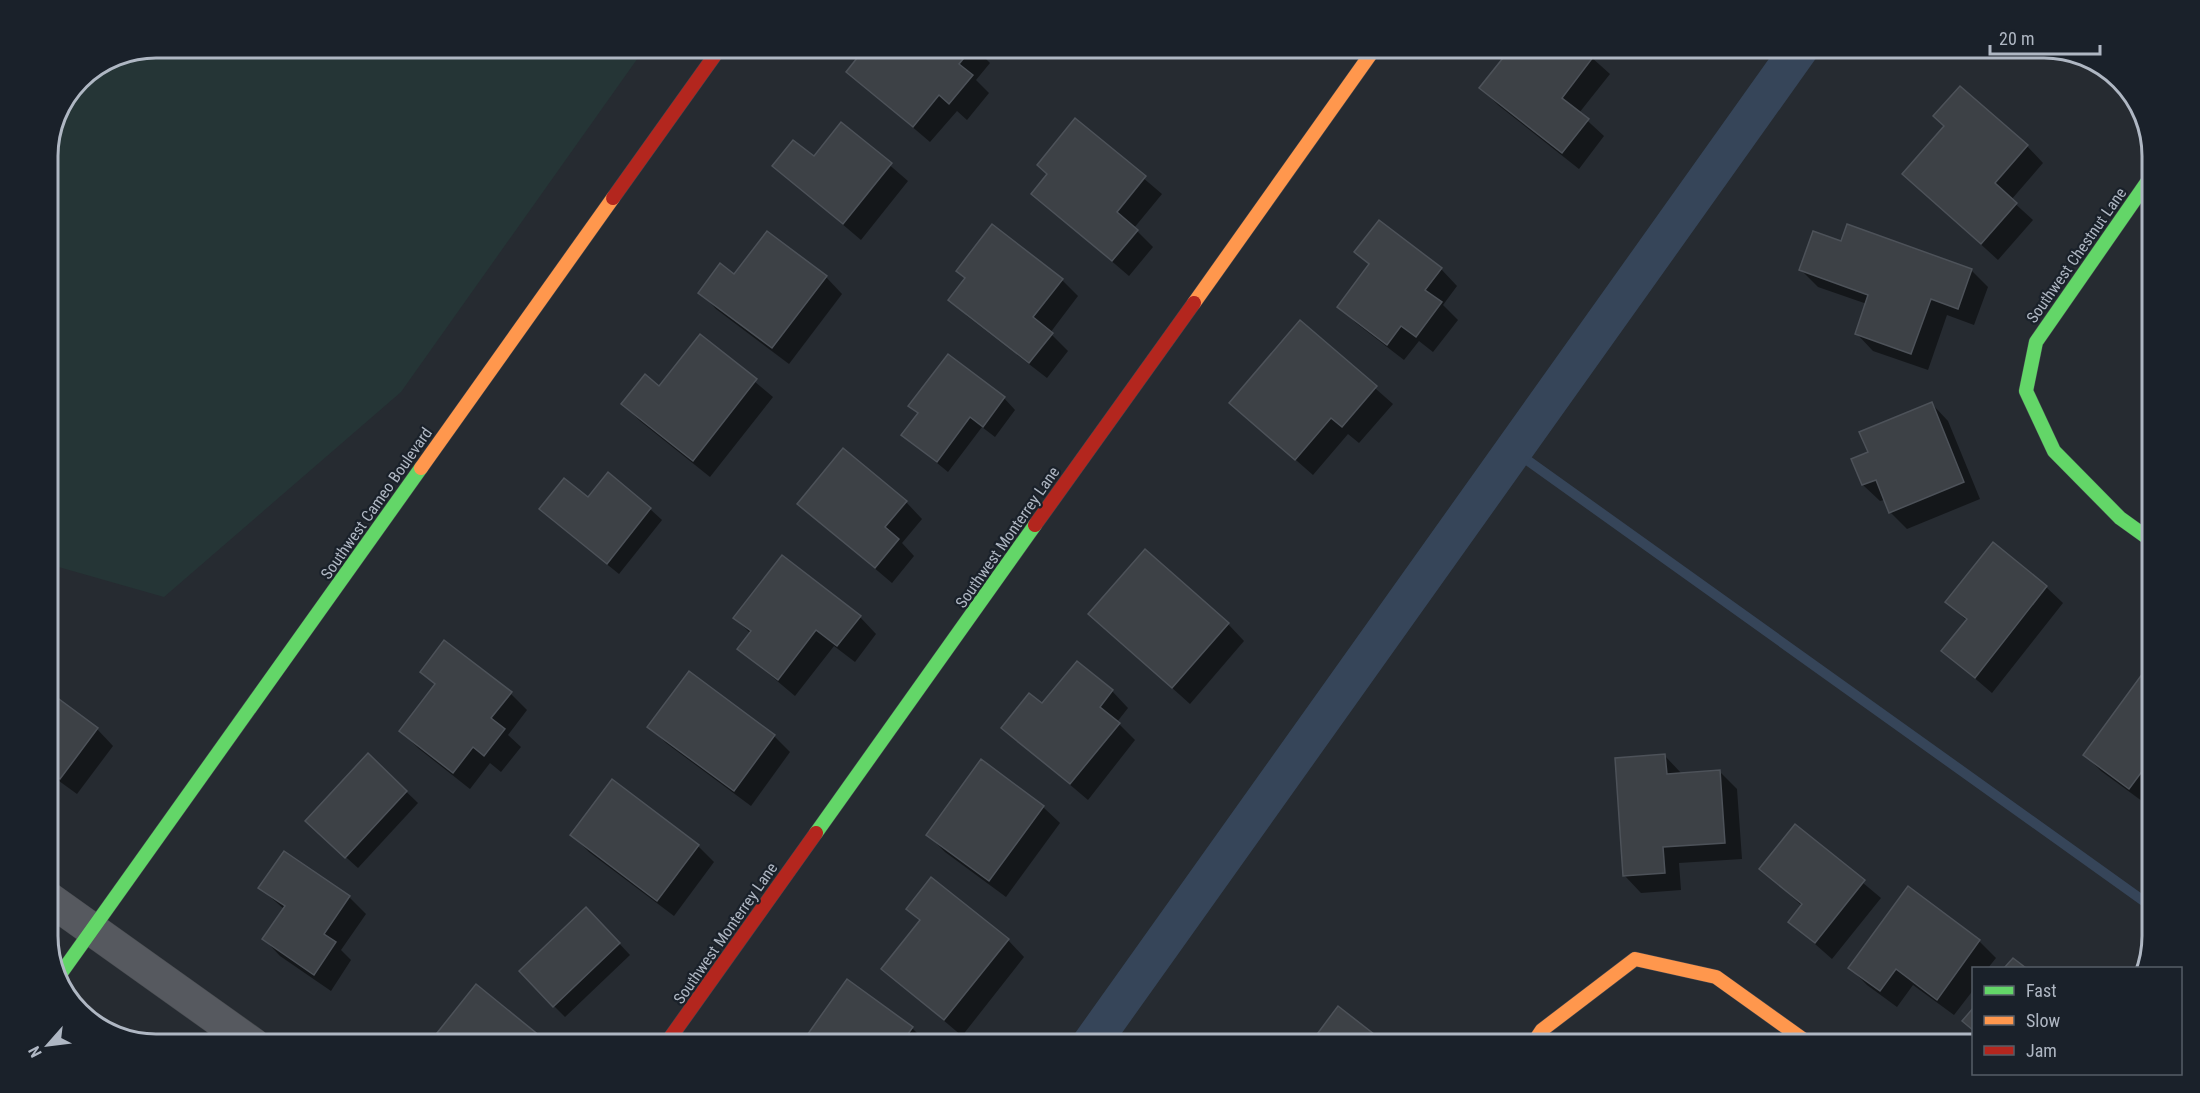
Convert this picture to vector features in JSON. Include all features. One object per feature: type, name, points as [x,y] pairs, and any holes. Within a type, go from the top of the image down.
[{"type":"street","name":"Southwest Cameo Boulevard","points":[[64,969],[713,58]]},
{"type":"street","name":"Southwest Monterrey Lane","points":[[673,1034],[1368,58]]},
{"type":"street","name":"Southwest Chestnut Lane","points":[[2141,191],[2036,342],[2026,391],[2054,451],[2120,518],[2141,533]]},
{"type":"street","points":[[59,906],[239,1034]]},
{"type":"street","points":[[1539,1034],[1635,959],[1716,977],[1796,1034]]},
{"type":"shaded area","points":[[156,58],[638,58],[401,392],[164,597],[59,567],[59,150],[62,131],[79,97],[107,72],[137,60]]},
{"type":"building","points":[[857,58],[964,58],[959,64],[973,75],[949,104],[939,95],[913,127],[846,72]]},
{"type":"building","points":[[1503,58],[1592,58],[1562,98],[1589,119],[1562,153],[1479,88]]},
{"type":"building","points":[[1960,86],[2028,145],[1995,183],[2017,203],[1981,244],[1902,174],[1944,126],[1933,116]]},
{"type":"building","points":[[1075,118],[1146,176],[1117,212],[1138,230],[1112,261],[1031,194],[1047,174],[1037,165]]},
{"type":"building","points":[[841,122],[892,163],[843,224],[772,166],[793,140],[814,156]]},
{"type":"building","points":[[1379,220],[1442,268],[1425,290],[1442,302],[1416,337],[1401,326],[1387,345],[1337,307],[1369,264],[1354,252]]},
{"type":"building","points":[[992,224],[1063,279],[1033,317],[1053,333],[1029,363],[948,300],[965,278],[956,271]]},
{"type":"building","points":[[1847,224],[1972,269],[1958,309],[1931,299],[1911,354],[1855,334],[1868,295],[1799,270],[1813,231],[1841,241]]},
{"type":"building","points":[[767,231],[827,276],[772,348],[698,293],[720,263],[734,274]]},
{"type":"building","points":[[1300,320],[1377,386],[1342,427],[1331,418],[1295,460],[1229,403]]},
{"type":"building","points":[[700,334],[757,379],[693,461],[621,404],[645,374],[659,386]]},
{"type":"building","points":[[948,354],[1005,397],[983,427],[970,417],[937,462],[901,435],[918,413],[908,406]]},
{"type":"building","points":[[1932,402],[1964,482],[1889,513],[1876,480],[1862,485],[1851,459],[1868,452],[1859,432]]},
{"type":"building","points":[[843,448],[907,501],[885,527],[899,539],[875,568],[797,504]]},
{"type":"building","points":[[608,472],[651,508],[607,564],[539,509],[564,478],[588,497]]},
{"type":"building","points":[[1993,542],[2047,586],[1975,678],[1941,651],[1967,619],[1945,602]]},
{"type":"building","points":[[1145,549],[1229,623],[1172,688],[1088,614]]},
{"type":"building","points":[[782,555],[861,616],[837,646],[816,630],[778,680],[737,649],[751,631],[733,618]]},
{"type":"building","points":[[444,640],[512,692],[491,718],[505,729],[484,756],[473,747],[453,773],[399,731],[435,684],[420,672]]},
{"type":"building","points":[[1077,661],[1113,690],[1100,707],[1120,723],[1070,784],[1001,728],[1029,693],[1042,703]]},
{"type":"building","points":[[689,671],[775,735],[734,791],[647,727]]},
{"type":"building","points":[[2142,675],[2142,772],[2129,789],[2083,755]]},
{"type":"building","points":[[59,699],[98,728],[59,778]]},
{"type":"building","points":[[368,753],[407,791],[345,858],[305,821]]},
{"type":"building","points":[[1665,754],[1667,774],[1720,770],[1725,843],[1663,847],[1665,873],[1623,876],[1615,758]]},
{"type":"building","points":[[981,759],[1044,806],[989,881],[926,835]]},
{"type":"building","points":[[612,779],[699,845],[657,901],[570,835]]},
{"type":"building","points":[[1795,824],[1865,880],[1815,943],[1788,922],[1802,904],[1759,869]]},
{"type":"building","points":[[284,851],[350,896],[324,934],[336,942],[314,975],[262,939],[285,906],[258,888]]},
{"type":"building","points":[[931,877],[1009,939],[944,1020],[881,969],[920,920],[906,909]]},
{"type":"building","points":[[1908,886],[1980,940],[1937,1000],[1896,969],[1880,991],[1848,968]]},
{"type":"building","points":[[586,907],[620,943],[553,1007],[519,971]]},
{"type":"building","points":[[2013,958],[2025,967],[2005,967]]},
{"type":"building","points":[[847,979],[913,1027],[908,1034],[808,1034]]},
{"type":"building","points":[[476,984],[537,1034],[438,1034]]},
{"type":"building","points":[[1338,1006],[1374,1034],[1317,1034]]},
{"type":"building","points":[[1972,1009],[1972,1029],[1962,1021]]},
{"type":"waterway","points":[[1098,1034],[1793,58]]},
{"type":"waterway","points":[[1513,450],[2142,900]]},
{"type":"traffic: fast","points":[[2141,191],[2036,342],[2026,391],[2054,451],[2120,518],[2141,533]]},
{"type":"traffic: fast","points":[[64,969],[421,468]]},
{"type":"traffic: fast","points":[[816,833],[1035,525]]},
{"type":"traffic: slow","points":[[1194,303],[1368,58]]},
{"type":"traffic: slow","points":[[421,468],[613,198]]},
{"type":"traffic: slow","points":[[1539,1034],[1635,959],[1716,977],[1796,1034]]},
{"type":"traffic: jam","points":[[613,198],[713,58]]},
{"type":"traffic: jam","points":[[1035,525],[1194,303]]},
{"type":"traffic: jam","points":[[673,1034],[816,833]]}]
